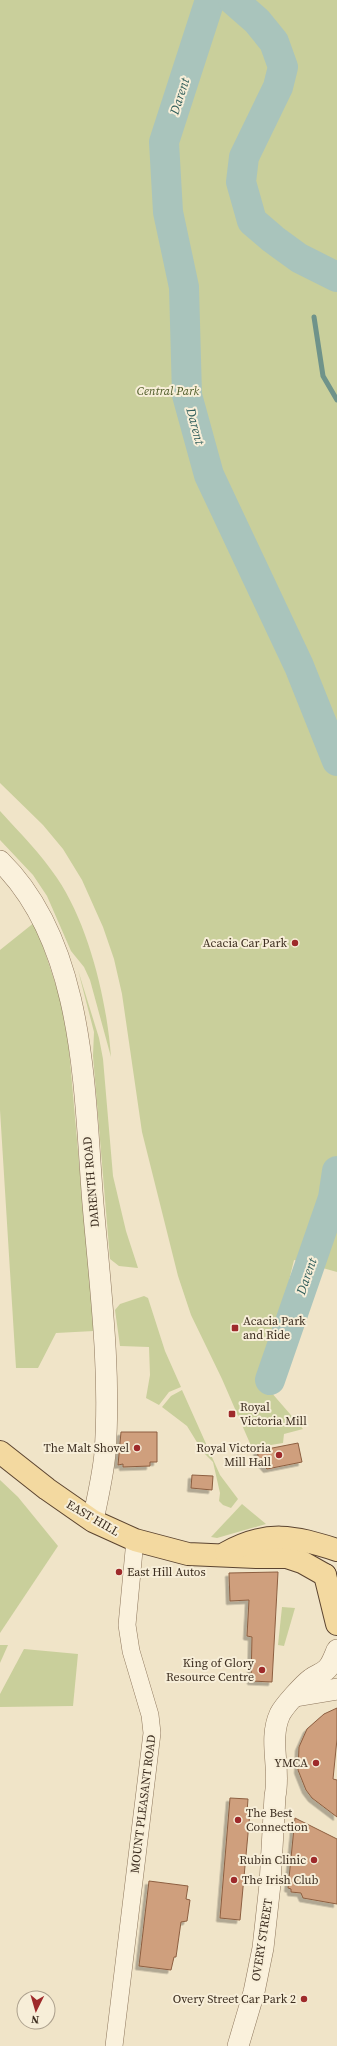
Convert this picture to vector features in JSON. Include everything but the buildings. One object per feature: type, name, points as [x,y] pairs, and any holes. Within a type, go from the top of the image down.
[{"type":"main road","name":"EAST HILL","points":[[0,1452],[47,1489],[93,1521],[135,1540],[182,1553],[287,1557],[302,1562],[331,1566]]},
{"type":"main road","points":[[223,1555],[242,1544],[276,1536],[312,1542],[337,1550]]},
{"type":"main road","points":[[331,1566],[337,1624]]},
{"type":"street","name":"DARENTH ROAD","points":[[0,861],[12,873],[31,900],[43,922],[60,963],[76,1020],[100,1278],[104,1343],[106,1412],[104,1455],[93,1521]]},
{"type":"street","name":"MOUNT PLEASANT ROAD","points":[[114,2046],[152,1733],[150,1715],[131,1651],[127,1625],[135,1540]]},
{"type":"street","name":"OVERY STREET","points":[[238,2046],[254,1992],[266,1924],[277,1785],[275,1743],[276,1726],[284,1707],[296,1696],[310,1679],[327,1669],[337,1650]]},
{"type":"street","points":[[296,1696],[337,1689]]},
{"type":"green space","name":"Central Park","points":[[0,0],[337,0],[337,1272],[294,1260],[264,1384],[303,1429],[284,1434],[283,1443],[252,1448],[222,1379],[191,1315],[178,1276],[142,1132],[122,994],[114,959],[103,927],[82,880],[63,849],[43,825],[0,783]]},
{"type":"green space","points":[[0,811],[51,869],[68,897],[78,918],[87,941],[101,988],[111,1057],[90,980],[84,967],[71,951],[47,896],[33,875],[0,840]]},
{"type":"green space","points":[[35,922],[66,1016],[94,1331],[56,1333],[38,1368],[16,1368],[0,1110],[0,950]]},
{"type":"green space","points":[[78,970],[99,1038],[103,1059],[113,1176],[126,1231],[138,1268],[119,1266],[110,1259],[93,1056],[94,1032]]},
{"type":"green space","points":[[144,1296],[148,1298],[165,1351],[181,1387],[169,1392],[159,1405],[146,1398],[150,1375],[149,1347],[120,1346],[115,1310],[120,1304]]},
{"type":"green space","points":[[182,1390],[220,1475],[238,1499],[231,1508],[223,1505],[219,1501],[220,1493],[213,1462],[203,1452],[187,1426],[162,1407],[171,1396]]},
{"type":"green space","points":[[0,1480],[18,1497],[58,1546],[0,1633]]},
{"type":"green space","points":[[242,1504],[266,1524],[217,1538],[211,1537]]},
{"type":"green space","points":[[282,1607],[295,1608],[284,1646],[278,1645]]},
{"type":"green space","points":[[0,1645],[8,1645],[0,1663]]},
{"type":"green space","points":[[24,1649],[78,1654],[73,1706],[0,1707],[0,1694]]},
{"type":"waterway","name":"Darent","points":[[210,0],[164,142],[168,212],[184,287],[187,395],[209,475],[299,666],[337,761]]},
{"type":"waterway","name":"Darent","points":[[233,0],[257,21],[274,42],[283,67],[278,87],[244,157],[241,182],[252,221],[299,258],[337,277]]},
{"type":"waterway","points":[[314,317],[323,376],[337,400]]},
{"type":"waterway","name":"Darent","points":[[270,1380],[333,1198],[337,1171]]},
{"type":"place","name":"Acacia Car Park","points":[[295,943]]},
{"type":"place","name":"Acacia Park and Ride","points":[[235,1328]]},
{"type":"place","name":"Royal Victoria Mill","points":[[232,1414]]},
{"type":"place","name":"The Malt Shovel","points":[[137,1448]]},
{"type":"place","name":"Royal Victoria Mill Hall","points":[[279,1455]]},
{"type":"place","name":"East Hill Autos","points":[[119,1572]]},
{"type":"place","name":"King of Glory Resource Centre","points":[[262,1670]]},
{"type":"place","name":"YMCA","points":[[316,1763]]},
{"type":"place","name":"The Best Connection","points":[[238,1820]]},
{"type":"place","name":"Rubin Clinic","points":[[314,1860]]},
{"type":"place","name":"The Irish Club","points":[[234,1880]]},
{"type":"place","name":"Overy Street Car Park 2","points":[[304,1999]]}]
